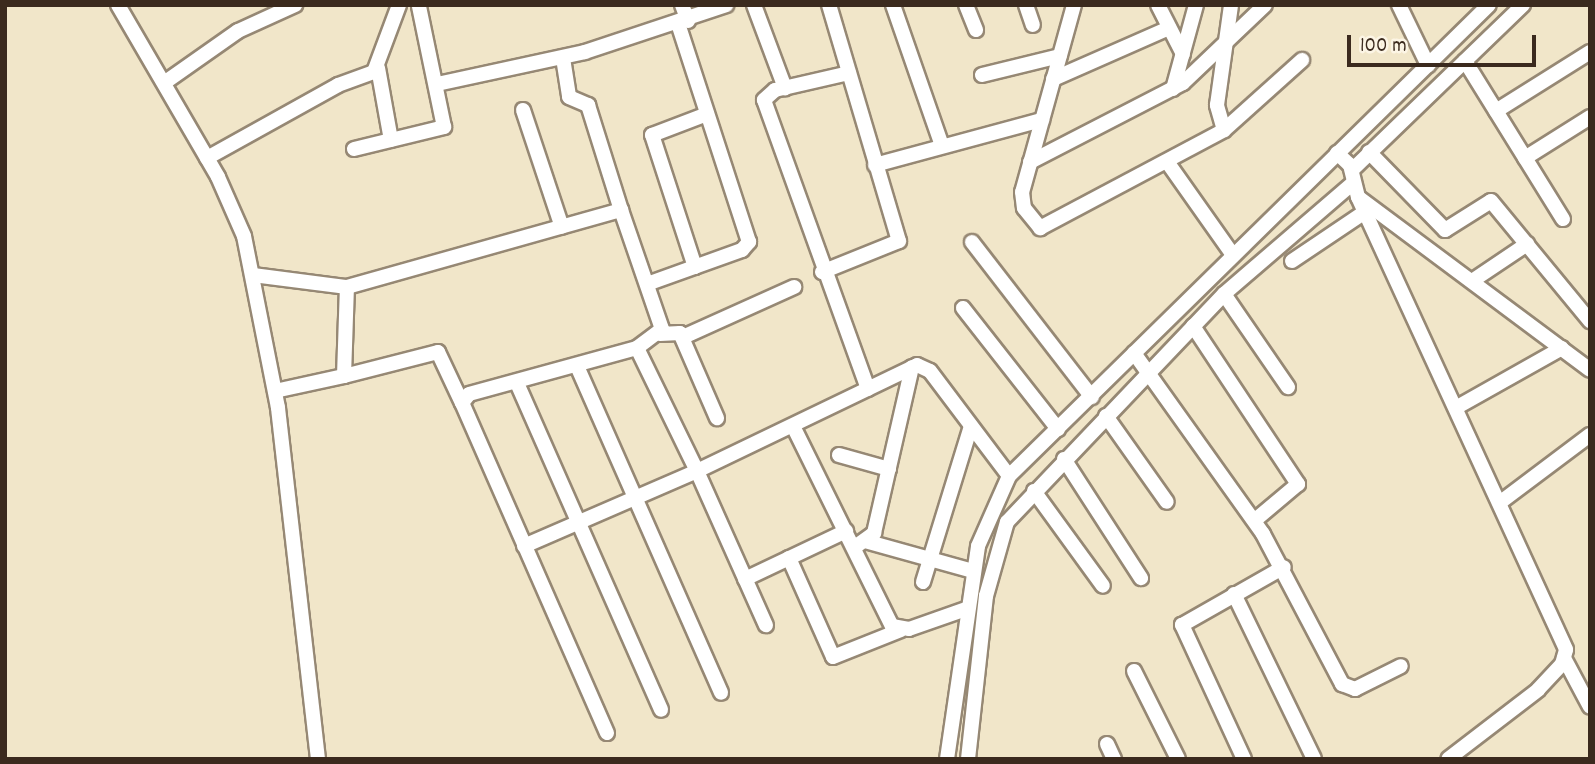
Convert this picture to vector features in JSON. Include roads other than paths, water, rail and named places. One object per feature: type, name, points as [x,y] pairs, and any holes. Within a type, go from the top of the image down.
[{"type":"street","points":[[118,5],[233,207],[253,275],[275,391],[318,759]]},
{"type":"street","points":[[164,83],[238,31],[295,5]]},
{"type":"street","points":[[647,284],[695,267],[749,242],[707,114],[683,22],[682,5]]},
{"type":"street","points":[[437,83],[563,58],[683,22],[726,5]]},
{"type":"street","points":[[754,5],[785,88]]},
{"type":"street","points":[[822,272],[897,244],[829,5]]},
{"type":"street","points":[[893,5],[942,146]]},
{"type":"street","points":[[966,5],[976,30]]},
{"type":"street","points":[[1026,5],[1033,25]]},
{"type":"street","points":[[1074,5],[1030,162],[1022,201],[1044,229],[1224,130],[1302,60]]},
{"type":"street","points":[[1158,5],[1183,54]]},
{"type":"street","points":[[1173,89],[1196,5]]},
{"type":"street","points":[[1224,130],[1217,105],[1231,5]]},
{"type":"street","points":[[1030,162],[1173,89],[1265,5]]},
{"type":"street","points":[[1399,5],[1428,65]]},
{"type":"street","points":[[968,759],[994,554],[1007,522],[1106,416],[1141,362],[1233,255],[1348,170],[1428,65],[1489,5]]},
{"type":"street","points":[[947,759],[973,571],[988,515],[1009,476],[1091,397],[1193,326],[1348,170],[1523,5]]},
{"type":"street","points":[[354,149],[391,140],[444,127],[421,6],[398,8],[377,68],[391,140]]},
{"type":"street","points":[[1054,79],[1169,28]]},
{"type":"street","points":[[1496,111],[1590,52]]},
{"type":"street","points":[[982,75],[1060,56]]},
{"type":"street","points":[[563,58],[569,97],[588,105],[647,284],[660,334]]},
{"type":"street","points":[[1465,61],[1563,219]]},
{"type":"street","points":[[207,158],[377,68]]},
{"type":"street","points":[[849,73],[766,94],[765,106],[822,272],[868,389]]},
{"type":"street","points":[[523,110],[562,227]]},
{"type":"street","points":[[695,267],[652,139],[655,132],[707,114]]},
{"type":"street","points":[[1525,158],[1590,117]]},
{"type":"street","points":[[875,164],[1042,120]]},
{"type":"street","points":[[1368,152],[1446,230],[1488,200],[1590,321]]},
{"type":"street","points":[[1168,163],[1233,255]]},
{"type":"street","points":[[1348,170],[1365,212],[1460,406],[1564,636],[1564,657],[1590,707]]},
{"type":"street","points":[[1348,170],[1475,279],[1590,370]]},
{"type":"street","points":[[253,275],[347,287],[621,210]]},
{"type":"street","points":[[1292,261],[1365,212]]},
{"type":"street","points":[[972,242],[1091,397]]},
{"type":"street","points":[[1475,279],[1527,244]]},
{"type":"street","points":[[344,376],[347,287]]},
{"type":"street","points":[[683,337],[794,287]]},
{"type":"street","points":[[1224,294],[1288,387]]},
{"type":"street","points":[[962,307],[1058,429]]},
{"type":"street","points":[[1193,326],[1298,484],[1254,521]]},
{"type":"street","points":[[462,403],[469,394],[637,348],[660,334],[675,329],[683,337],[717,418]]},
{"type":"street","points":[[637,348],[697,471],[766,625]]},
{"type":"street","points":[[1460,406],[1562,348]]},
{"type":"street","points":[[275,391],[438,352],[607,733]]},
{"type":"street","points":[[1141,362],[1284,567],[1346,688],[1401,666]]},
{"type":"street","points":[[577,366],[721,693]]},
{"type":"street","points":[[860,544],[874,533],[912,368]]},
{"type":"street","points":[[524,546],[697,471],[912,368],[930,371],[1009,476]]},
{"type":"street","points":[[517,383],[661,710]]},
{"type":"street","points":[[1106,416],[1167,502]]},
{"type":"street","points":[[793,426],[846,531],[860,544],[887,617],[901,630]]},
{"type":"street","points":[[923,582],[971,426]]},
{"type":"street","points":[[1502,501],[1590,435]]},
{"type":"street","points":[[839,455],[889,469]]},
{"type":"street","points":[[1064,459],[1141,578]]},
{"type":"street","points":[[1034,491],[1104,586]]},
{"type":"street","points":[[745,579],[846,531]]},
{"type":"street","points":[[860,544],[973,571]]},
{"type":"street","points":[[789,558],[833,657],[901,630],[966,609]]},
{"type":"street","points":[[1244,759],[1182,629],[1185,621],[1284,567]]},
{"type":"street","points":[[1234,594],[1314,759]]},
{"type":"street","points":[[1448,759],[1538,690],[1564,657]]},
{"type":"street","points":[[1134,671],[1178,759]]},
{"type":"street","points":[[1107,744],[1114,759]]}]
